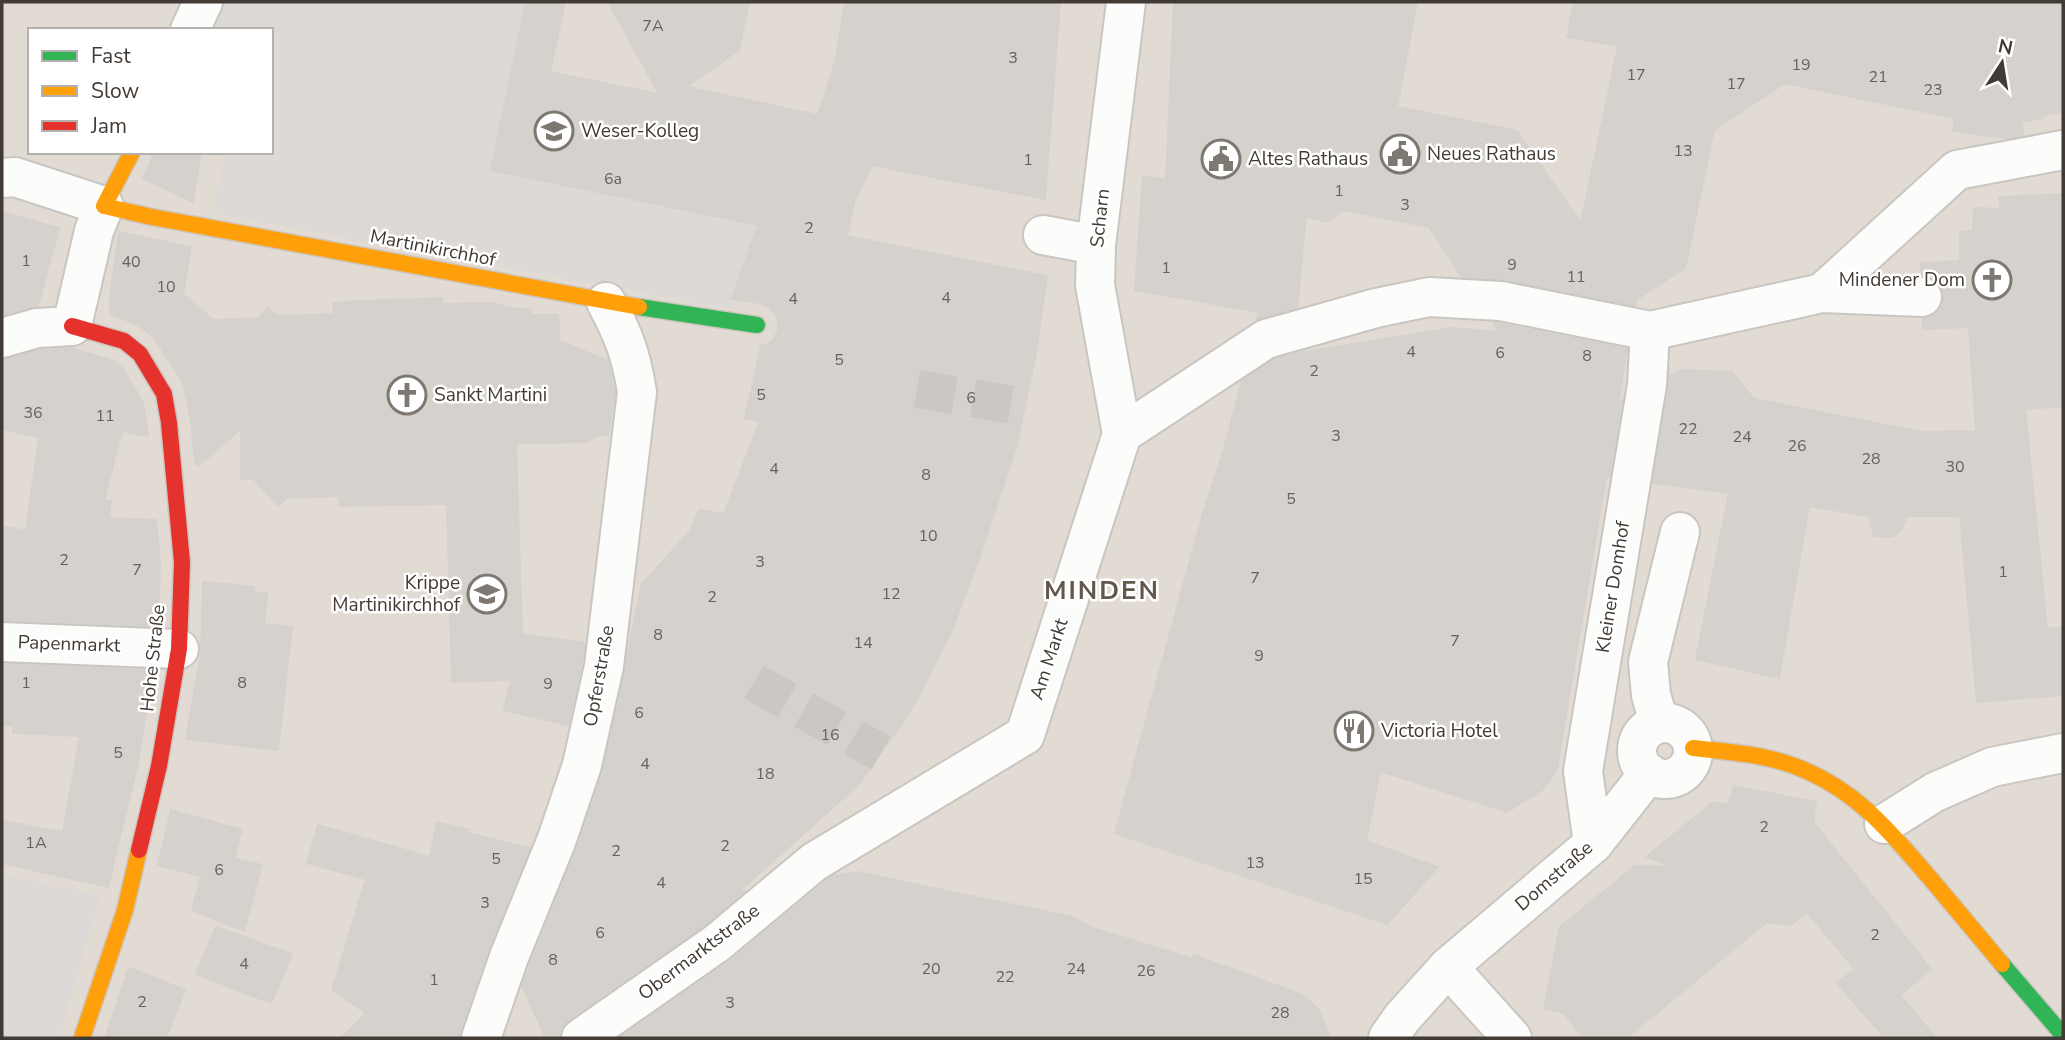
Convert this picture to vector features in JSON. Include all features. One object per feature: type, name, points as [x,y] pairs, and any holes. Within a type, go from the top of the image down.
[{"type":"street","points":[[192,28],[203,2]]},
{"type":"street","name":"Scharn","points":[[1122,434],[1095,285],[1096,244],[1126,2]]},
{"type":"street","points":[[1822,293],[1957,170],[2063,150]]},
{"type":"street","points":[[2,338],[37,328],[72,326],[94,231],[131,154]]},
{"type":"street","points":[[6,174],[104,206]]},
{"type":"street","name":"Martinikirchhof","points":[[104,206],[606,302],[757,324]]},
{"type":"street","points":[[1043,235],[1096,244]]},
{"type":"street","points":[[1122,434],[1266,339],[1376,308],[1429,297],[1502,302],[1650,331],[1822,293],[1922,297]]},
{"type":"street","name":"Opferstraße","points":[[481,1038],[509,957],[557,839],[582,765],[604,666],[636,391],[632,361],[624,334],[606,302]]},
{"type":"street","name":"Hohe Straße","points":[[72,326],[124,341],[140,354],[164,394],[172,448],[182,562],[179,649],[159,766],[125,910],[82,1038]]},
{"type":"street","name":"Kleiner Domhof","points":[[1593,844],[1583,771],[1647,385],[1650,331]]},
{"type":"street","name":"Am Markt","points":[[814,862],[1025,735],[1122,434]]},
{"type":"street","points":[[1659,723],[1651,695],[1648,662],[1680,532]]},
{"type":"street","name":"Papenmarkt","points":[[2,642],[179,649]]},
{"type":"street","points":[[1659,723],[1681,728],[1690,737],[1693,748],[1687,768],[1669,779],[1649,773],[1638,756],[1642,735],[1659,723]]},
{"type":"street","points":[[1693,748],[1764,757],[1815,774],[1855,798],[1884,824],[2063,1035]]},
{"type":"street","points":[[1884,824],[1935,792],[1992,767],[2063,753]]},
{"type":"street","name":"Domstraße","points":[[1388,1038],[1402,1018],[1448,967],[1593,844],[1649,773]]},
{"type":"street","name":"Obermarktstraße","points":[[581,1038],[717,943],[814,862]]},
{"type":"street","points":[[1448,967],[1513,1038]]},
{"type":"shaded area","points":[[2,2],[2063,2],[2063,1038],[2,1038]]},
{"type":"shaded area","points":[[221,2],[527,2],[516,52],[758,225],[732,300],[733,309],[213,213],[225,154],[273,154],[273,28],[208,28]]},
{"type":"shaded area","points":[[2,875],[100,895],[59,1038],[2,1038]]},
{"type":"building","points":[[526,2],[565,2],[550,72],[659,94],[608,2],[749,2],[739,50],[686,87],[818,115],[836,59],[845,2],[1060,2],[1045,199],[872,165],[855,199],[847,236],[1047,276],[1035,359],[1016,448],[977,565],[949,637],[909,714],[857,786],[738,892],[745,891],[704,926],[568,1020],[559,1038],[546,1038],[522,986],[577,847],[603,772],[642,584],[691,530],[699,510],[724,514],[760,421],[745,418],[761,346],[774,339],[779,328],[777,316],[770,308],[760,303],[732,299],[758,225],[491,170]]},
{"type":"building","points":[[1174,2],[1417,2],[1397,107],[1517,131],[1581,223],[1618,46],[1567,37],[1574,2],[2063,2],[2063,112],[2022,122],[2023,135],[2006,138],[1953,131],[1955,118],[1785,83],[1714,130],[1685,268],[1636,300],[1635,306],[1505,280],[1462,277],[1429,227],[1344,210],[1327,222],[1306,217],[1297,308],[1257,319],[1259,312],[1135,290],[1143,176],[1166,180]]},
{"type":"building","points":[[153,154],[201,154],[193,202],[143,178]]},
{"type":"building","points":[[2063,194],[2063,406],[2025,409],[2047,629],[2063,627],[2063,695],[1977,702],[1960,516],[1907,516],[1902,530],[1892,537],[1874,536],[1869,516],[1809,506],[1779,678],[1696,659],[1729,493],[1653,483],[1669,376],[1681,370],[1732,372],[1754,399],[1921,432],[1976,431],[1969,327],[1923,329],[1923,319],[1933,316],[1940,309],[1944,297],[1941,286],[1934,279],[1921,275],[1921,263],[1960,261],[1960,232],[1973,231],[1974,208],[2001,209],[1999,197]]},
{"type":"building","points":[[2,212],[59,228],[38,306],[2,315]]},
{"type":"building","name":"Sankt Martini","points":[[119,232],[191,247],[183,294],[213,320],[259,318],[268,308],[278,316],[334,314],[333,303],[442,298],[442,304],[490,303],[531,310],[531,315],[558,315],[560,341],[608,361],[615,393],[608,435],[600,435],[585,442],[516,443],[522,634],[585,643],[568,725],[504,710],[511,680],[452,682],[447,504],[340,506],[340,496],[286,498],[278,506],[253,478],[241,479],[241,429],[198,466],[195,462],[191,419],[183,383],[154,337],[137,324],[110,314]]},
{"type":"building","points":[[1493,322],[1627,349],[1610,477],[1606,477],[1557,768],[1549,781],[1542,790],[1507,812],[1380,771],[1366,841],[1438,867],[1387,924],[1115,833],[1242,381],[1275,359],[1292,354],[1452,328],[1499,332]]},
{"type":"building","points":[[70,348],[114,361],[123,369],[143,402],[148,436],[122,431],[104,500],[111,501],[109,518],[156,520],[160,563],[158,626],[2,620],[2,526],[26,531],[39,437],[2,429],[2,359],[41,350]]},
{"type":"building","points":[[203,582],[254,587],[254,592],[267,594],[264,624],[292,627],[278,750],[186,739],[201,653]]},
{"type":"building","points":[[2,664],[153,670],[138,762],[108,887],[2,863],[2,821],[63,832],[80,736],[13,733],[13,726],[2,725]]},
{"type":"building","points":[[1734,786],[1816,802],[1813,822],[1931,969],[1900,995],[1936,1038],[1885,1038],[1837,983],[1855,969],[1807,912],[1791,925],[1767,922],[1626,1038],[1584,1038],[1563,1013],[1544,1009],[1560,927],[1635,866],[1676,867],[1646,857],[1713,802],[1728,805]]},
{"type":"building","points":[[171,810],[242,830],[234,858],[262,865],[244,931],[192,910],[201,876],[158,865]]},
{"type":"building","points":[[437,822],[469,830],[468,833],[530,848],[488,950],[460,1031],[460,1038],[341,1038],[366,1013],[332,990],[366,879],[307,863],[318,825],[430,857]]},
{"type":"building","points":[[857,872],[1072,917],[1090,927],[1193,959],[1194,955],[1303,995],[1319,1010],[1331,1038],[619,1038],[730,961],[827,880],[833,876]]},
{"type":"building","points":[[216,927],[292,954],[271,1003],[196,974]]},
{"type":"building","points":[[129,968],[185,990],[166,1038],[105,1038]]},
{"type":"tunnel","points":[[917,389],[1025,407]]},
{"type":"tunnel","points":[[754,682],[881,753]]},
{"type":"traffic: fast","points":[[639,307],[757,325]]},
{"type":"traffic: fast","points":[[2002,964],[2063,1035]]},
{"type":"traffic: slow","points":[[131,154],[104,206],[639,307]]},
{"type":"traffic: slow","points":[[1693,748],[1746,754],[1797,767],[1818,776],[1855,800],[1886,829],[1930,878],[2002,964]]},
{"type":"traffic: slow","points":[[82,1038],[125,910],[139,850]]},
{"type":"traffic: jam","points":[[72,326],[124,341],[140,354],[164,394],[169,423],[182,562],[179,649],[159,766],[139,850]]},
{"type":"place","name":"Weser-Kolleg","points":[[554,131]]},
{"type":"place","name":"Neues Rathaus","points":[[1400,154]]},
{"type":"place","name":"Altes Rathaus","points":[[1221,159]]},
{"type":"place","name":"Mindener Dom","points":[[1992,280]]},
{"type":"place","name":"Sankt Martini","points":[[407,395]]},
{"type":"place","name":"Krippe Martinikirchhof","points":[[487,594]]},
{"type":"place","name":"Victoria Hotel","points":[[1354,731]]},
{"type":"district","name":"MINDEN","points":[[1102,590]]}]
